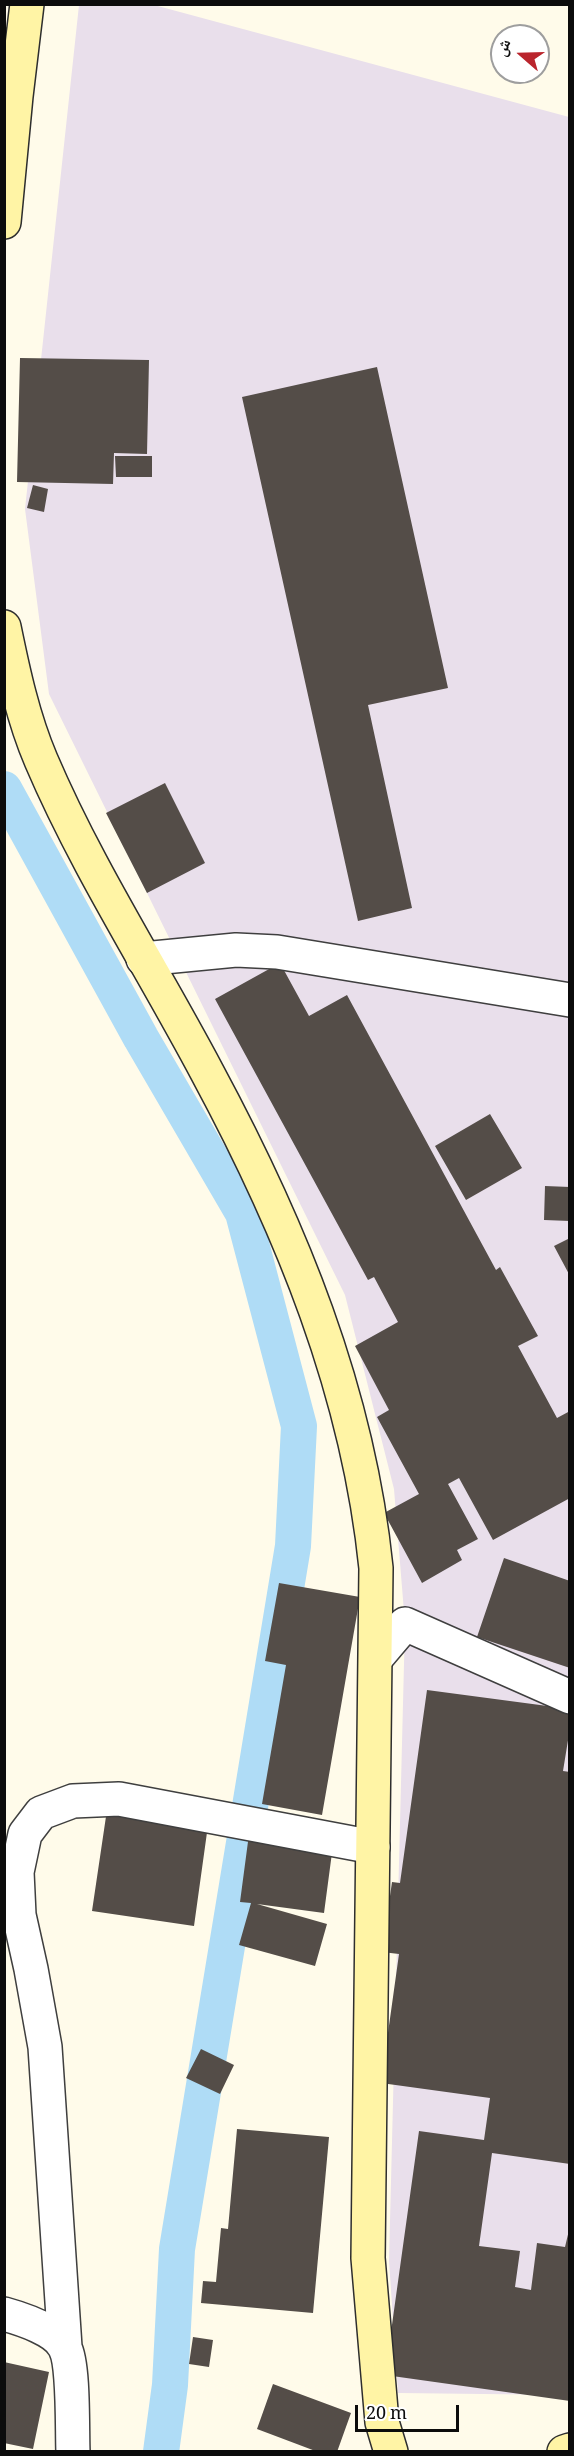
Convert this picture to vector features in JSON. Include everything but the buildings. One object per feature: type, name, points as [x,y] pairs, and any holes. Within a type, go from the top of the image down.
[{"type":"main road","points":[[4,222],[27,4]]},
{"type":"main road","points":[[4,627],[22,704],[41,759],[143,959],[207,1071],[275,1206],[312,1298],[355,1438],[364,1478],[376,1568],[377,1658],[374,1711],[368,2258],[382,2422],[391,2451]]},
{"type":"main road","points":[[564,2451],[570,2450]]},
{"type":"street","points":[[143,959],[237,950],[277,952],[570,1000]]},
{"type":"street","points":[[377,1658],[405,1624],[570,1697]]},
{"type":"street","points":[[73,2451],[70,2374],[65,2348],[45,2047],[19,1915],[17,1872],[25,1834],[41,1813],[74,1801],[119,1799],[373,1847]]},
{"type":"street","points":[[4,2314],[26,2320],[53,2335],[65,2348]]},
{"type":"shaded area","points":[[79,5],[154,5],[569,117],[569,2395],[398,2393],[389,2261],[405,1624],[394,1489],[345,1295],[49,694],[25,509]]},
{"type":"waterway","points":[[4,789],[141,1038],[243,1213],[299,1426],[293,1546],[177,2249],[170,2385],[161,2452]]}]
